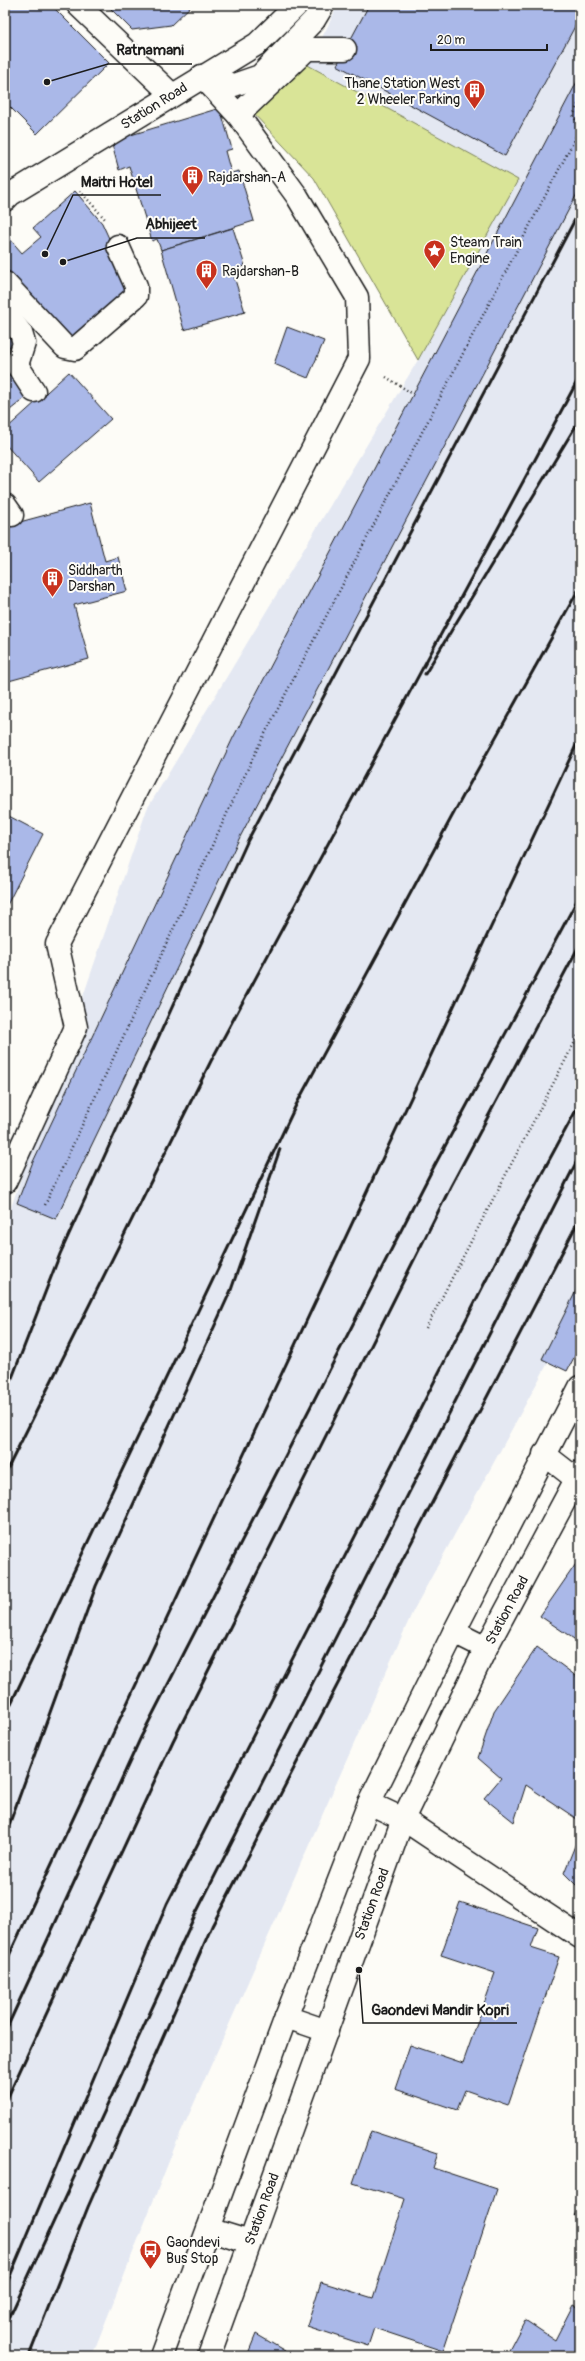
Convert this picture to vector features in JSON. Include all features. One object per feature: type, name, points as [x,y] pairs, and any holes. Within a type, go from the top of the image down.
[{"type":"street","points":[[78,5],[172,95]]},
{"type":"street","name":"Station Road","points":[[5,200],[11,194],[202,76],[257,44],[297,5]]},
{"type":"street","points":[[202,76],[234,85],[260,76],[314,20],[323,5]]},
{"type":"street","points":[[238,115],[307,49],[345,49]]},
{"type":"street","points":[[5,1182],[76,1027],[57,944],[358,360],[357,297],[297,196],[238,115],[202,76]]},
{"type":"street","points":[[5,282],[65,347],[75,349],[136,296],[136,286],[118,246]]},
{"type":"street","points":[[5,312],[21,333],[24,343],[17,365],[34,391]]},
{"type":"street","points":[[161,2356],[286,2017],[369,1803],[544,1454],[580,1387]]},
{"type":"street","points":[[544,1454],[579,1477]]},
{"type":"street","name":"Station Road","points":[[209,2356],[403,1819],[486,1648],[579,1477]]},
{"type":"street","points":[[454,1632],[486,1648]]},
{"type":"street","points":[[369,1803],[403,1819],[580,1937]]},
{"type":"street","points":[[286,2017],[326,2031]]},
{"type":"street","points":[[208,2229],[250,2242]]},
{"type":"path","points":[[45,1205],[257,749],[580,128],[573,115],[580,101]]},
{"type":"path","points":[[426,1328],[580,1032]]},
{"type":"shaded area","points":[[338,5],[580,5],[580,1304],[413,1611],[175,2146],[92,2356],[5,2356],[5,1225],[147,809],[418,360],[314,178],[252,112],[315,52]]},
{"type":"green space","points":[[304,63],[518,180],[418,360],[314,178],[252,112]]},
{"type":"building","points":[[5,5],[51,5],[109,63],[37,134],[5,102]]},
{"type":"building","points":[[107,5],[192,5],[171,25],[132,30]]},
{"type":"building","name":"Thane Station West 2 Wheeler Parking","points":[[369,5],[580,5],[580,17],[505,156],[337,65]]},
{"type":"building","points":[[580,76],[580,188],[240,837],[56,1219],[17,1203],[32,1164],[233,738]]},
{"type":"building","name":"Rajdarshan-A","points":[[220,108],[232,149],[225,151],[231,173],[239,171],[254,221],[161,250],[157,239],[152,241],[129,166],[119,170],[111,141]]},
{"type":"building","points":[[75,191],[102,223],[133,291],[70,343],[5,271],[5,242],[9,238],[22,253],[41,237],[33,228]]},
{"type":"building","name":"Rajdarshan-B","points":[[233,228],[245,266],[232,270],[245,312],[184,330],[161,250]]},
{"type":"building","points":[[5,323],[18,339],[5,350]]},
{"type":"building","points":[[287,327],[324,341],[308,378],[274,364]]},
{"type":"building","points":[[5,357],[30,394],[5,414]]},
{"type":"building","points":[[69,372],[111,419],[39,482],[5,444],[5,430]]},
{"type":"building","name":"Siddharth Darshan","points":[[90,503],[105,561],[118,557],[127,591],[74,605],[89,659],[5,682],[5,578],[8,577],[5,566],[5,526]]},
{"type":"building","points":[[5,814],[43,834],[5,909]]},
{"type":"building","points":[[580,1283],[580,1346],[567,1371],[542,1359]]},
{"type":"building","points":[[580,1558],[580,1643],[540,1616]]},
{"type":"building","points":[[537,1647],[580,1679],[580,1821],[526,1785],[514,1822],[484,1798],[501,1778],[478,1758],[494,1711]]},
{"type":"building","points":[[580,1833],[580,1889],[564,1873]]},
{"type":"building","points":[[460,1902],[538,1928],[531,1948],[559,1957],[508,2105],[465,2090],[457,2110],[395,2089],[410,2045],[463,2063],[495,1973],[441,1955]]},
{"type":"building","points":[[371,2131],[438,2153],[433,2168],[497,2189],[443,2351],[374,2328],[368,2346],[307,2326],[321,2282],[373,2298],[405,2199],[353,2183]]},
{"type":"building","points":[[580,2205],[580,2220],[574,2216]]},
{"type":"building","points":[[573,2305],[580,2308],[580,2356],[506,2356],[525,2320],[555,2340]]},
{"type":"building","points":[[256,2334],[285,2351],[284,2356],[247,2356]]},
{"type":"railway","points":[[5,1396],[60,1254],[248,840],[580,210]]},
{"type":"railway","points":[[5,1474],[211,1061],[580,376]]},
{"type":"railway","points":[[425,674],[580,419]]},
{"type":"railway","points":[[5,1716],[296,1105],[469,785],[580,587]]},
{"type":"railway","points":[[5,1964],[580,737]]},
{"type":"railway","points":[[5,2032],[141,1737],[430,1174],[580,895]]},
{"type":"railway","points":[[5,2103],[173,1741],[451,1186],[580,944]]},
{"type":"railway","points":[[5,2288],[167,1904],[521,1212],[580,1103]]},
{"type":"railway","points":[[5,1836],[96,1586],[231,1290],[280,1149]]},
{"type":"railway","points":[[5,2327],[195,1915],[580,1155]]},
{"type":"railway","points":[[29,2356],[88,2207],[212,1926],[580,1218]]},
{"type":"place","name":"Ratnamani","points":[[47,82]]},
{"type":"place","name":"Thane Station West 2 Wheeler Parking","points":[[475,110]]},
{"type":"place","name":"Rajdarshan-A","points":[[193,196]]},
{"type":"place","name":"Maitri Hotel","points":[[45,254]]},
{"type":"place","name":"Abhijeet","points":[[63,262]]},
{"type":"place","name":"Steam Train Engine","points":[[434,270]]},
{"type":"place","name":"Rajdarshan-B","points":[[206,290]]},
{"type":"place","name":"Siddharth Darshan","points":[[53,598]]},
{"type":"place","name":"Gaondevi Mandir Kopri","points":[[359,1970]]},
{"type":"place","name":"Gaondevi Bus Stop","points":[[150,2270]]}]
